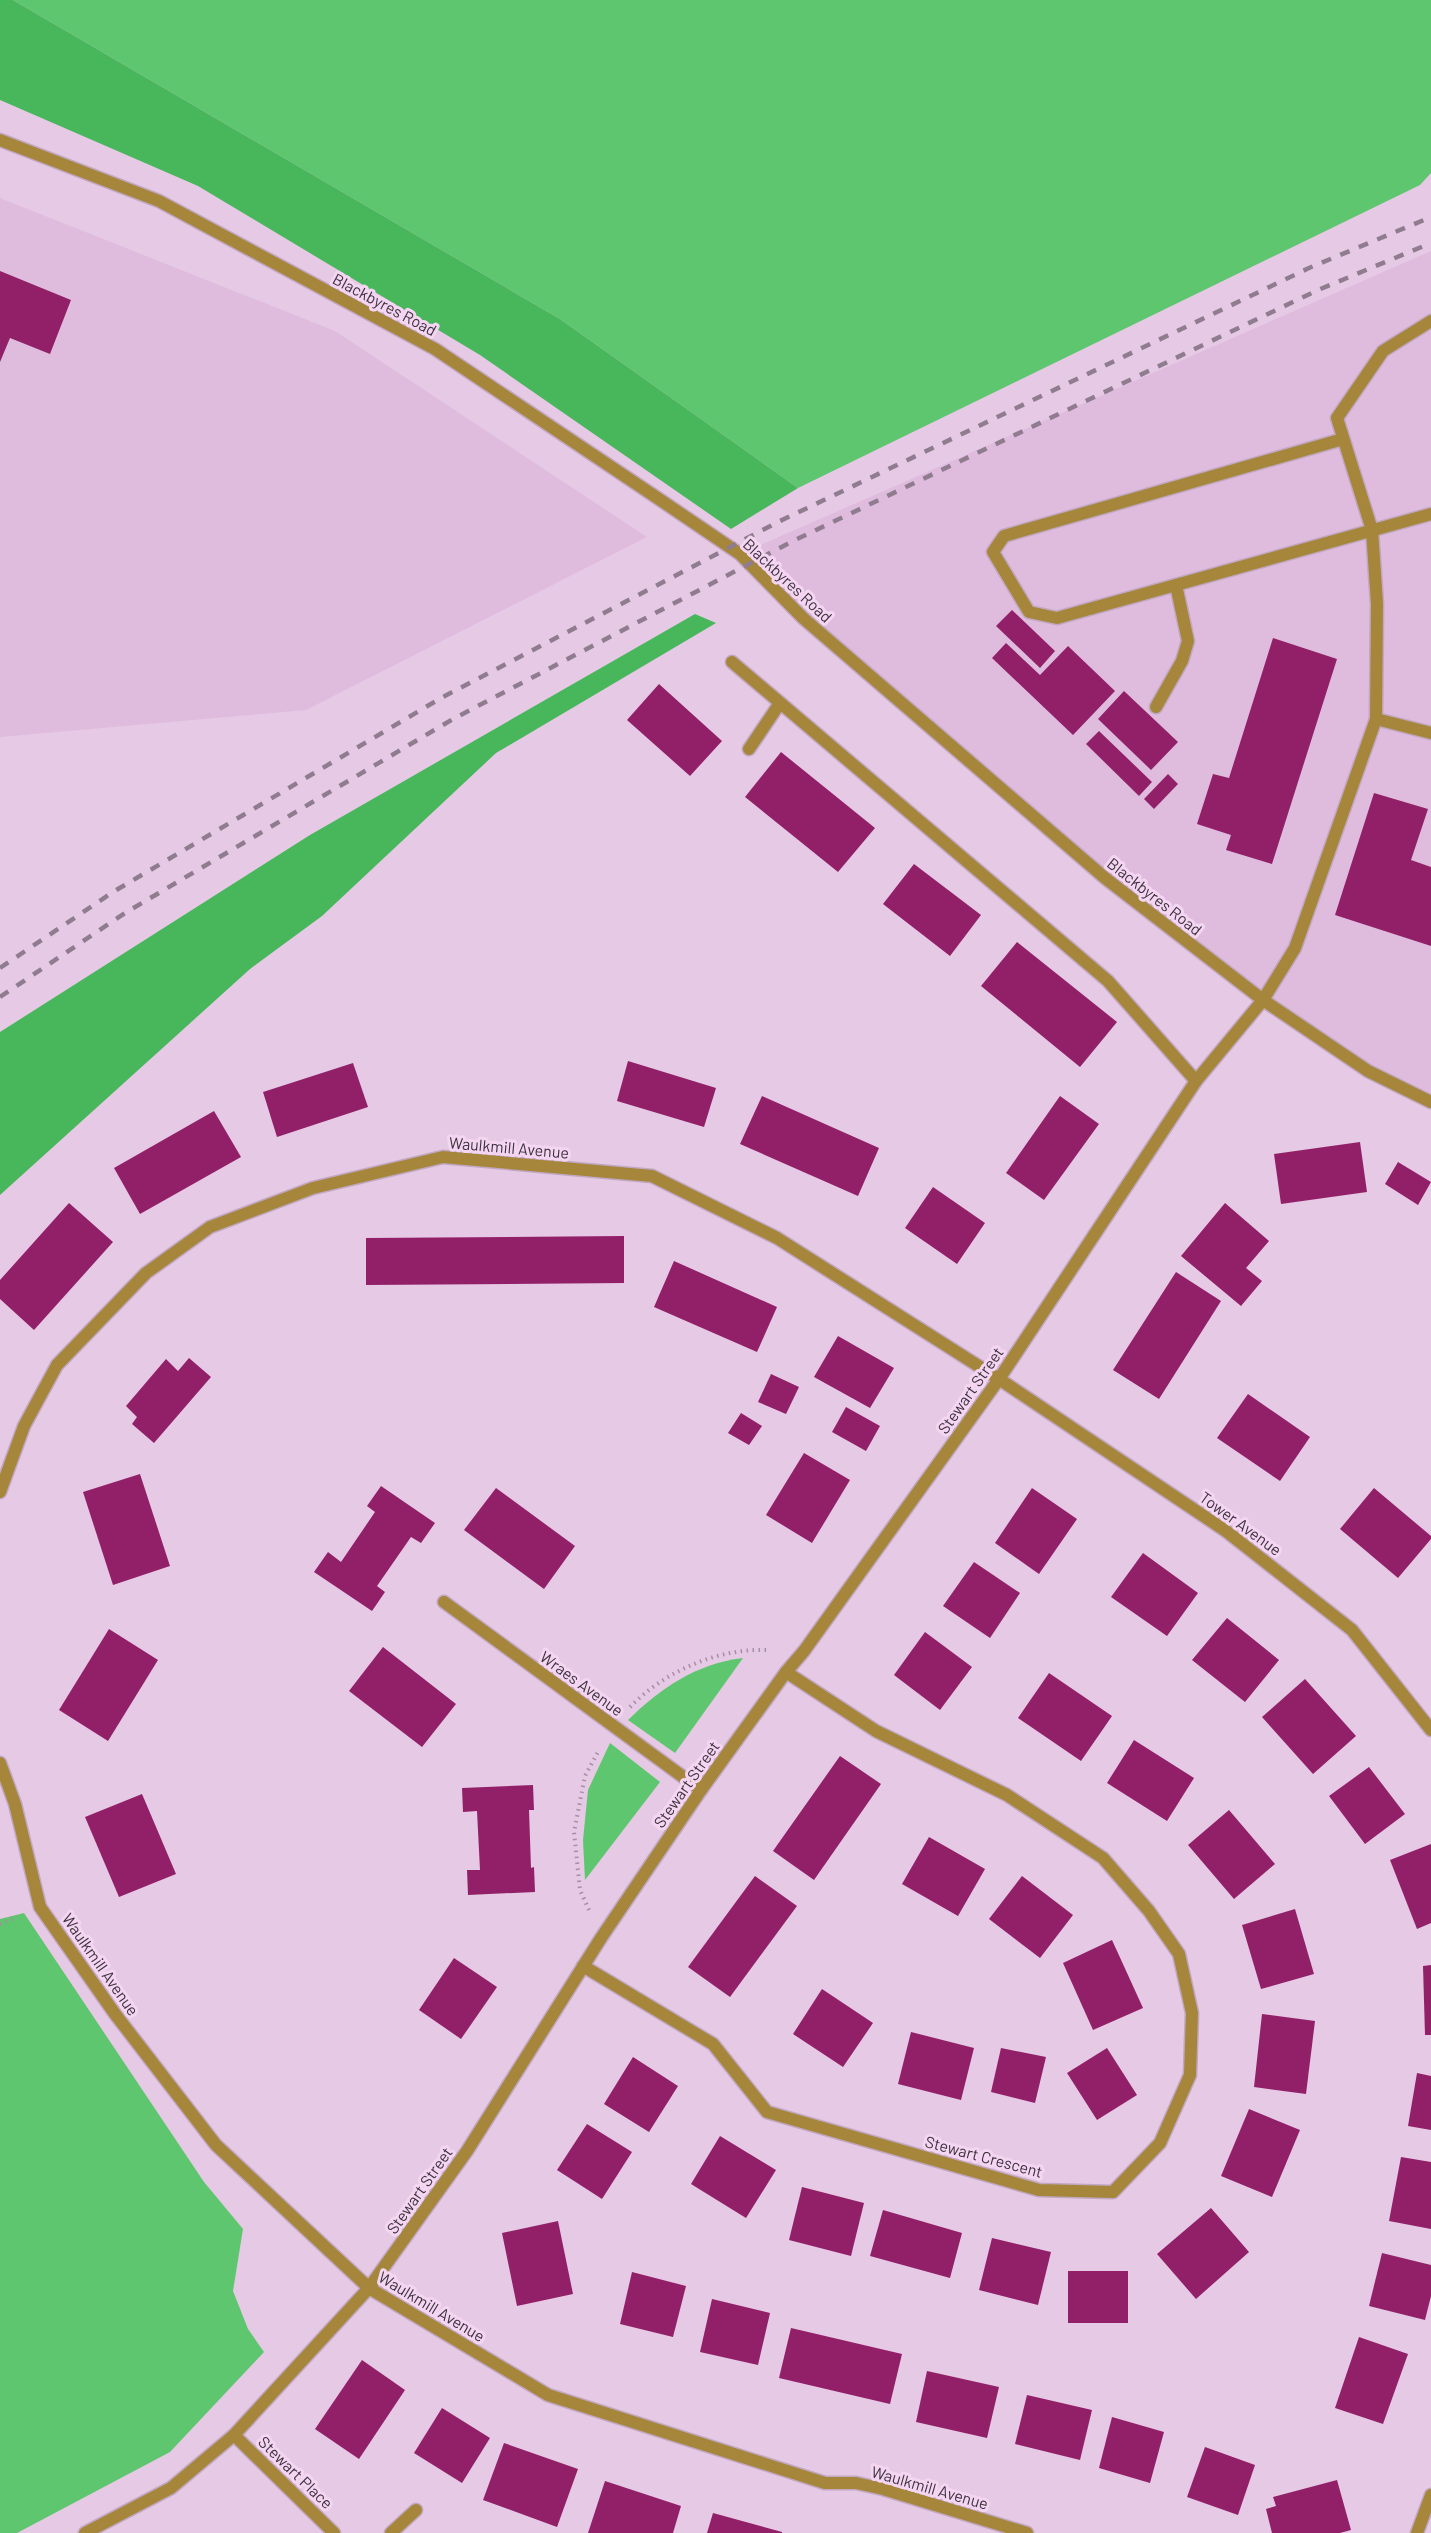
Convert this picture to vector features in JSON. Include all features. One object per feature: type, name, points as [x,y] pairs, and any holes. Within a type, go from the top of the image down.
[{"type":"street","name":"Blackbyres Road","points":[[0,140],[159,201],[435,349],[703,529],[740,554],[803,618],[1105,878],[1263,1000],[1368,1071],[1431,1102]]},
{"type":"street","name":"Stewart Street","points":[[86,2533],[171,2488],[234,2435],[369,2288],[467,2151],[584,1966],[701,1790],[999,1379],[1196,1081],[1263,1000],[1295,948],[1376,719],[1377,604],[1371,530],[1336,418],[1383,351],[1431,321]]},
{"type":"street","points":[[1343,439],[1004,536],[993,552],[1029,612],[1057,618],[1431,514]]},
{"type":"street","points":[[1156,707],[1182,661],[1188,641],[1176,585]]},
{"type":"street","points":[[732,662],[1108,981],[1196,1081]]},
{"type":"street","points":[[749,749],[780,703]]},
{"type":"street","points":[[1376,719],[1431,733]]},
{"type":"street","name":"Waulkmill Avenue","points":[[0,1492],[24,1426],[57,1365],[146,1273],[210,1227],[313,1188],[443,1157],[652,1176],[777,1238],[999,1379]]},
{"type":"street","name":"Tower Avenue","points":[[999,1379],[1226,1531],[1352,1630],[1431,1730]]},
{"type":"street","name":"Wraes Avenue","points":[[444,1602],[701,1790]]},
{"type":"street","name":"Stewart Crescent","points":[[584,1966],[713,2044],[767,2112],[1039,2190],[1113,2192],[1160,2143],[1190,2075],[1192,2013],[1179,1954],[1149,1911],[1103,1858],[1007,1795],[876,1731],[786,1672]]},
{"type":"street","name":"Waulkmill Avenue","points":[[0,1763],[15,1804],[40,1907],[74,1956],[115,2014],[216,2145],[369,2288],[548,2395],[825,2482],[856,2482],[884,2489],[1027,2533]]},
{"type":"street","name":"Stewart Place","points":[[234,2435],[334,2533]]},
{"type":"street","points":[[1417,2533],[1431,2495]]},
{"type":"street","points":[[391,2533],[416,2510]]},
{"type":"shaded area","points":[[0,198],[335,331],[647,537],[306,710],[0,737]]},
{"type":"shaded area","points":[[1431,251],[1431,1102],[1368,1071],[1105,878],[740,554]]},
{"type":"green space","points":[[0,0],[13,0],[560,319],[798,488],[731,529],[480,355],[198,186],[0,100]]},
{"type":"green space","points":[[13,0],[1431,0],[1431,173],[1420,185],[798,488],[560,319]]},
{"type":"green space","points":[[695,614],[716,623],[496,753],[322,916],[250,969],[0,1195],[0,1032],[310,835]]},
{"type":"green space","points":[[743,1658],[675,1753],[628,1720],[654,1697],[681,1679],[710,1666]]},
{"type":"green space","points":[[610,1743],[660,1782],[585,1880],[583,1840],[588,1790]]},
{"type":"green space","points":[[24,1913],[204,2182],[243,2229],[233,2291],[248,2329],[264,2352],[170,2452],[17,2533],[0,2533],[0,1919]]},
{"type":"building","points":[[0,271],[71,300],[50,354],[10,338],[0,362]]},
{"type":"building","points":[[1012,610],[1055,651],[1040,668],[996,626]]},
{"type":"building","points":[[1273,638],[1337,659],[1272,864],[1226,850],[1231,835],[1197,824],[1213,774],[1229,778]]},
{"type":"building","points":[[1006,643],[1040,675],[1068,646],[1115,691],[1073,735],[992,658]]},
{"type":"building","points":[[659,684],[722,741],[690,776],[627,720]]},
{"type":"building","points":[[1124,691],[1178,742],[1151,770],[1098,719]]},
{"type":"building","points":[[1099,731],[1152,782],[1139,796],[1086,744]]},
{"type":"building","points":[[781,752],[875,828],[838,872],[745,797]]},
{"type":"building","points":[[1168,774],[1178,784],[1154,809],[1144,799]]},
{"type":"building","points":[[1374,793],[1428,809],[1411,860],[1431,867],[1431,946],[1335,915]]},
{"type":"building","points":[[914,864],[981,915],[950,956],[883,904]]},
{"type":"building","points":[[1017,942],[1117,1022],[1080,1067],[981,986]]},
{"type":"building","points":[[628,1061],[716,1088],[704,1127],[617,1101]]},
{"type":"building","points":[[353,1063],[368,1107],[277,1137],[263,1092]]},
{"type":"building","points":[[762,1096],[879,1148],[858,1196],[740,1144]]},
{"type":"building","points":[[1060,1096],[1099,1124],[1044,1200],[1006,1173]]},
{"type":"building","points":[[214,1111],[241,1157],[140,1214],[114,1168]]},
{"type":"building","points":[[1360,1142],[1367,1192],[1281,1204],[1274,1154]]},
{"type":"building","points":[[1398,1162],[1431,1182],[1418,1205],[1385,1184]]},
{"type":"building","points":[[933,1187],[985,1223],[957,1264],[905,1228]]},
{"type":"building","points":[[69,1203],[113,1242],[34,1330],[0,1299],[0,1280]]},
{"type":"building","points":[[1225,1203],[1269,1241],[1246,1268],[1262,1281],[1241,1306],[1181,1256]]},
{"type":"building","points":[[624,1236],[624,1283],[366,1285],[366,1238]]},
{"type":"building","points":[[674,1261],[777,1307],[757,1352],[654,1307]]},
{"type":"building","points":[[1176,1272],[1221,1301],[1159,1399],[1113,1370]]},
{"type":"building","points":[[838,1336],[894,1368],[870,1408],[814,1377]]},
{"type":"building","points":[[189,1358],[211,1377],[154,1443],[132,1424],[137,1417],[126,1406],[166,1359],[178,1371]]},
{"type":"building","points":[[771,1374],[799,1387],[786,1414],[758,1402]]},
{"type":"building","points":[[1248,1394],[1310,1437],[1280,1481],[1217,1438]]},
{"type":"building","points":[[846,1407],[880,1426],[866,1451],[832,1432]]},
{"type":"building","points":[[741,1413],[762,1426],[749,1445],[728,1433]]},
{"type":"building","points":[[804,1453],[850,1480],[812,1543],[766,1515]]},
{"type":"building","points":[[140,1474],[170,1566],[113,1585],[83,1492]]},
{"type":"building","points":[[381,1486],[435,1523],[421,1543],[411,1537],[377,1586],[385,1592],[372,1611],[314,1572],[328,1552],[341,1562],[375,1512],[367,1506]]},
{"type":"building","points":[[496,1488],[575,1546],[544,1589],[464,1530]]},
{"type":"building","points":[[1032,1488],[1077,1519],[1039,1574],[995,1543]]},
{"type":"building","points":[[1374,1488],[1431,1536],[1431,1539],[1398,1578],[1340,1529]]},
{"type":"building","points":[[1143,1553],[1198,1593],[1167,1636],[1111,1597]]},
{"type":"building","points":[[974,1562],[1020,1593],[990,1638],[943,1606]]},
{"type":"building","points":[[1227,1618],[1279,1660],[1245,1702],[1192,1660]]},
{"type":"building","points":[[109,1629],[158,1660],[108,1741],[59,1710]]},
{"type":"building","points":[[925,1632],[972,1667],[940,1710],[894,1675]]},
{"type":"building","points":[[383,1647],[456,1704],[422,1747],[349,1691]]},
{"type":"building","points":[[1049,1673],[1112,1716],[1081,1761],[1018,1718]]},
{"type":"building","points":[[1305,1679],[1356,1736],[1313,1774],[1262,1717]]},
{"type":"building","points":[[1134,1740],[1194,1778],[1167,1821],[1107,1783]]},
{"type":"building","points":[[840,1756],[881,1784],[814,1880],[773,1851]]},
{"type":"building","points":[[1369,1767],[1405,1814],[1365,1844],[1329,1796]]},
{"type":"building","points":[[533,1785],[534,1810],[529,1810],[531,1868],[534,1867],[535,1892],[468,1895],[467,1870],[480,1870],[477,1811],[463,1812],[462,1788]]},
{"type":"building","points":[[142,1794],[176,1874],[119,1897],[85,1817]]},
{"type":"building","points":[[1229,1810],[1275,1864],[1234,1899],[1188,1845]]},
{"type":"building","points":[[929,1837],[985,1869],[958,1916],[902,1884]]},
{"type":"building","points":[[1431,1844],[1431,1923],[1417,1929],[1390,1860]]},
{"type":"building","points":[[755,1876],[797,1906],[730,1997],[688,1967]]},
{"type":"building","points":[[1022,1876],[1073,1915],[1040,1958],[989,1919]]},
{"type":"building","points":[[1295,1909],[1314,1974],[1261,1989],[1242,1925]]},
{"type":"building","points":[[1112,1940],[1143,2008],[1093,2030],[1063,1963]]},
{"type":"building","points":[[454,1958],[497,1987],[461,2039],[419,2010]]},
{"type":"building","points":[[1431,1965],[1431,2035],[1425,2035],[1423,1966]]},
{"type":"building","points":[[822,1989],[873,2023],[843,2067],[793,2034]]},
{"type":"building","points":[[1262,2014],[1315,2021],[1306,2094],[1254,2087]]},
{"type":"building","points":[[911,2032],[974,2048],[961,2100],[898,2084]]},
{"type":"building","points":[[1001,2048],[1046,2057],[1035,2103],[991,2092]]},
{"type":"building","points":[[1107,2048],[1137,2095],[1097,2120],[1067,2073]]},
{"type":"building","points":[[633,2057],[678,2086],[649,2132],[604,2104]]},
{"type":"building","points":[[1417,2073],[1431,2076],[1431,2130],[1408,2126]]},
{"type":"building","points":[[1249,2109],[1300,2130],[1272,2197],[1221,2176]]},
{"type":"building","points":[[587,2124],[632,2152],[602,2199],[557,2170]]},
{"type":"building","points":[[720,2136],[776,2170],[746,2218],[691,2184]]},
{"type":"building","points":[[1401,2157],[1431,2162],[1431,2229],[1389,2221]]},
{"type":"building","points":[[802,2187],[864,2203],[851,2256],[789,2240]]},
{"type":"building","points":[[1211,2208],[1249,2252],[1196,2299],[1157,2254]]},
{"type":"building","points":[[883,2210],[962,2233],[950,2278],[870,2256]]},
{"type":"building","points":[[558,2221],[573,2294],[517,2306],[502,2233]]},
{"type":"building","points":[[992,2238],[1051,2252],[1038,2305],[979,2290]]},
{"type":"building","points":[[1382,2253],[1431,2265],[1431,2296],[1425,2320],[1369,2306]]},
{"type":"building","points":[[1068,2271],[1128,2271],[1128,2323],[1068,2323]]},
{"type":"building","points":[[632,2272],[686,2286],[673,2337],[620,2324]]},
{"type":"building","points":[[712,2299],[770,2313],[758,2365],[700,2352]]},
{"type":"building","points":[[791,2328],[902,2354],[890,2404],[779,2378]]},
{"type":"building","points":[[1359,2337],[1408,2354],[1383,2424],[1335,2408]]},
{"type":"building","points":[[362,2360],[405,2390],[359,2459],[315,2429]]},
{"type":"building","points":[[927,2371],[999,2387],[987,2438],[916,2422]]},
{"type":"building","points":[[1027,2395],[1092,2410],[1080,2460],[1015,2444]]},
{"type":"building","points":[[442,2408],[490,2438],[462,2483],[414,2453]]},
{"type":"building","points":[[1112,2417],[1164,2432],[1150,2483],[1099,2468]]},
{"type":"building","points":[[504,2443],[578,2469],[557,2527],[483,2500]]},
{"type":"building","points":[[1205,2447],[1255,2465],[1238,2515],[1187,2497]]},
{"type":"building","points":[[1337,2480],[1351,2530],[1340,2533],[1272,2533],[1266,2509],[1276,2506],[1273,2497]]},
{"type":"building","points":[[605,2481],[681,2506],[673,2533],[588,2533]]},
{"type":"building","points":[[713,2513],[782,2532],[782,2533],[707,2533]]},
{"type":"railway","points":[[0,968],[113,892],[441,698],[780,521],[1309,268],[1431,217]]},
{"type":"railway","points":[[0,997],[125,913],[453,719],[791,542],[1318,290],[1431,243]]}]
